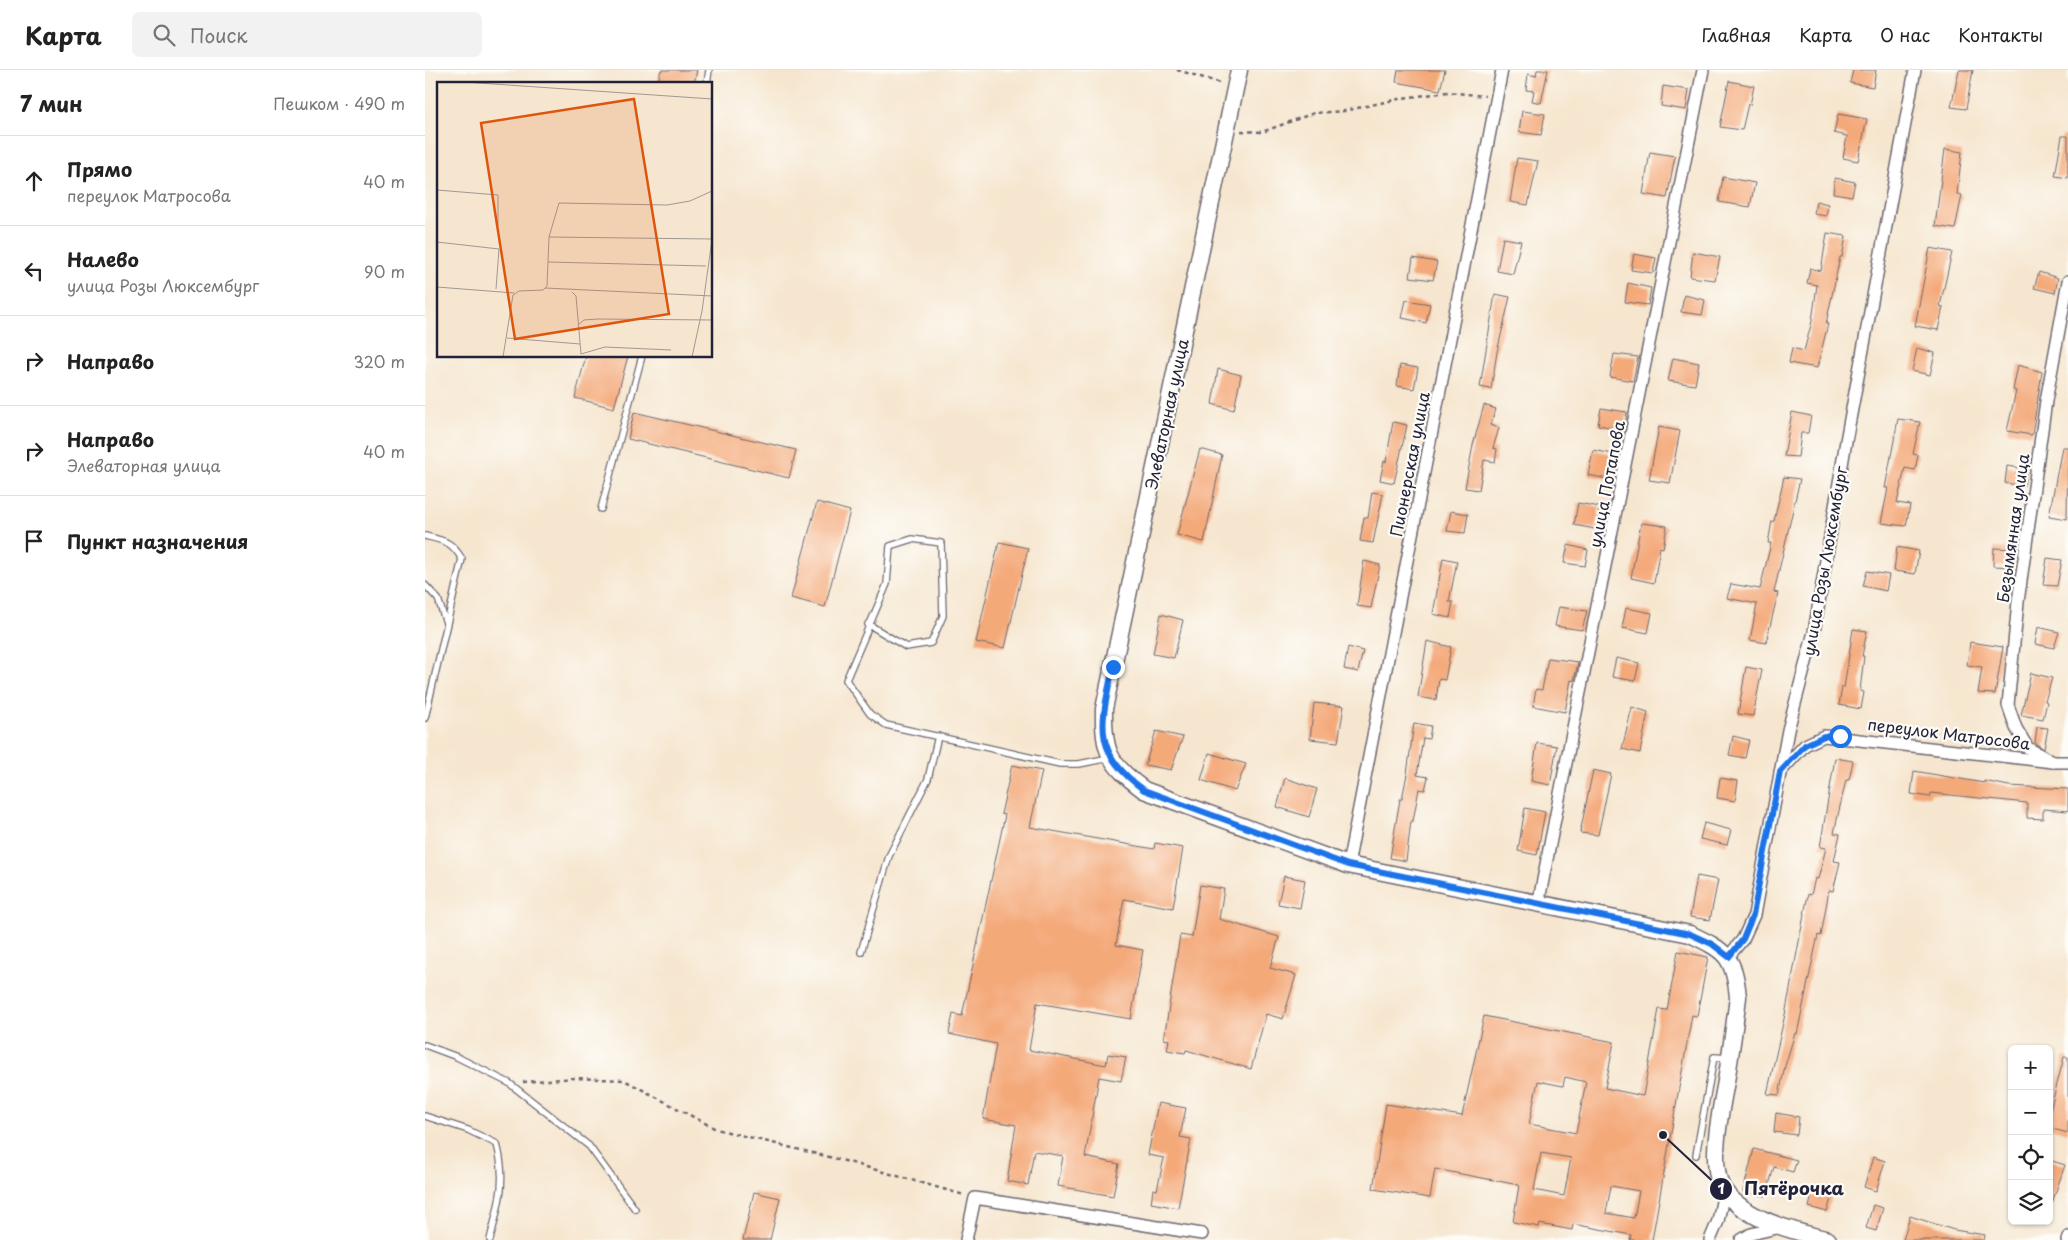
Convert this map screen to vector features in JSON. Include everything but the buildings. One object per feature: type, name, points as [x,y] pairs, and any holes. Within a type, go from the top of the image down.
[{"type":"main road","name":"Элеваторная улица","points":[[1111,758],[1103,736],[1104,709],[1239,70]]},
{"type":"main road","points":[[1111,758],[1127,778],[1144,790],[1348,865],[1538,905],[1690,934],[1712,944],[1729,957],[1736,977],[1738,997],[1717,1134],[1716,1159],[1719,1180],[1724,1192],[1740,1207],[1781,1227],[1828,1240]]},
{"type":"street","name":"Пионерская улица","points":[[1348,865],[1502,70]]},
{"type":"street","name":"улица Потапова","points":[[1538,905],[1703,70]]},
{"type":"street","name":"улица Розы Люксембург","points":[[1729,957],[1743,939],[1753,915],[1787,730],[1814,632],[1846,441],[1915,70]]},
{"type":"street","name":"Безымянная улица","points":[[2053,762],[2028,748],[2016,728],[2008,705],[2018,602],[2043,420],[2068,281]]},
{"type":"street","name":"переулок Матросова","points":[[1780,772],[1805,745],[1824,736],[2053,762],[2068,762]]},
{"type":"street","points":[[1710,1240],[1718,1221],[1724,1192]]},
{"type":"street","points":[[966,1240],[975,1198],[1202,1234]]},
{"type":"street","points":[[1741,1240],[1751,1234],[1781,1227]]},
{"type":"lane","points":[[601,509],[641,358]]},
{"type":"lane","points":[[425,536],[445,541],[454,546],[462,559],[425,718]]},
{"type":"lane","points":[[868,624],[905,647],[931,643],[943,616],[941,543],[912,540],[890,546],[887,584],[868,624],[846,680],[870,714],[887,725],[1060,764],[1079,764],[1111,758]]},
{"type":"lane","points":[[425,585],[438,599],[447,625]]},
{"type":"lane","points":[[861,952],[889,856],[928,779],[938,736]]},
{"type":"lane","points":[[425,1045],[457,1057],[509,1083],[589,1146],[635,1210]]},
{"type":"lane","points":[[1696,1155],[1714,1056],[1730,1058]]},
{"type":"lane","points":[[425,1116],[468,1130],[497,1144],[502,1165],[501,1193],[490,1240]]},
{"type":"path","points":[[1177,70],[1188,75],[1236,87]]},
{"type":"path","points":[[1227,131],[1262,132],[1314,113],[1344,111],[1403,98],[1448,92],[1497,98]]},
{"type":"path","points":[[509,1083],[575,1078],[624,1080],[716,1129],[845,1161],[975,1198]]},
{"type":"place","name":"Пятёрочка","points":[[1663,1135]]},
{"type":"route","points":[[1113,667],[1104,709],[1103,736],[1111,758],[1127,778],[1144,790],[1348,865],[1482,894],[1690,934],[1712,944],[1729,957],[1743,939],[1753,915],[1780,772],[1805,745],[1824,736],[1840,736]]}]
